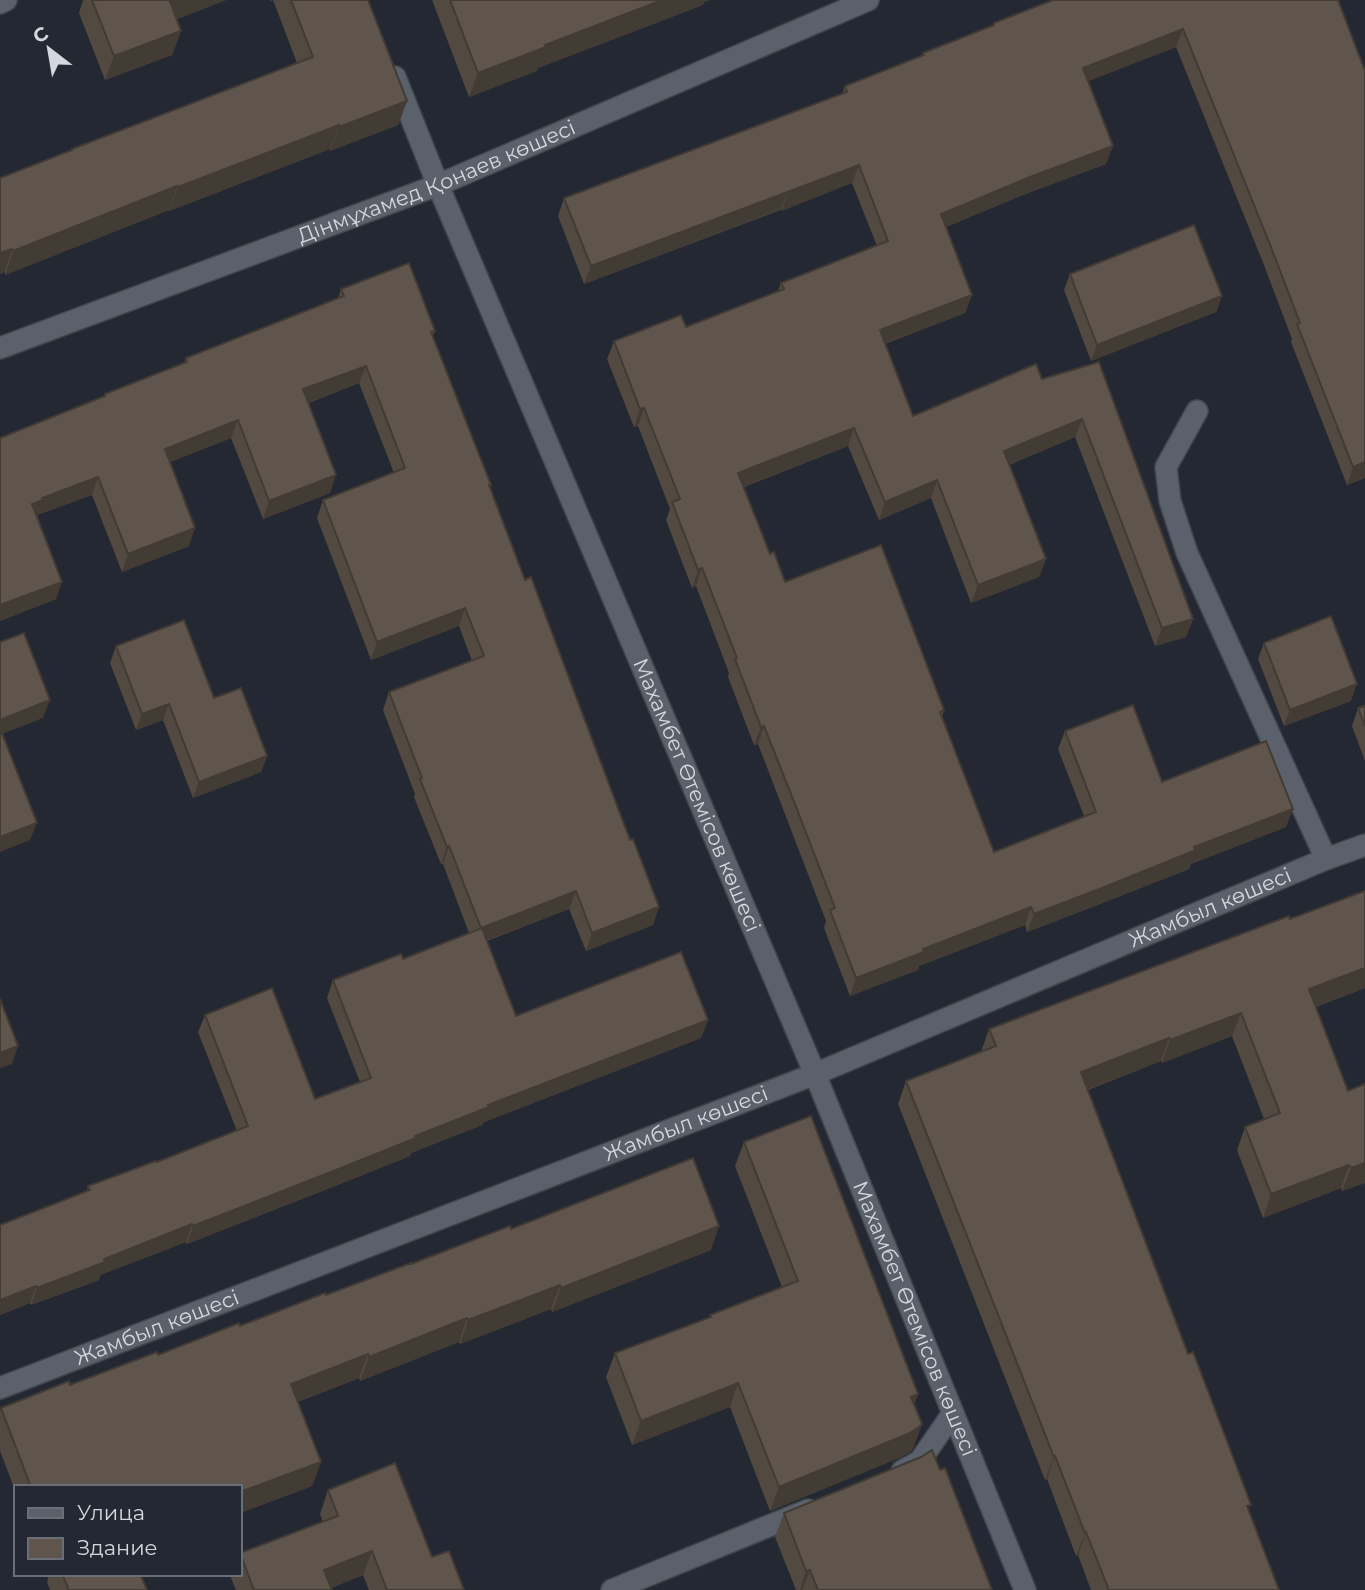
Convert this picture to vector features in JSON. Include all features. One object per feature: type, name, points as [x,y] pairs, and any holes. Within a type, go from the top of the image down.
[{"type":"street","points":[[0,3],[6,0]]},
{"type":"street","name":"Дінмұхамед Қонаев көшесі","points":[[0,348],[438,185],[868,0]]},
{"type":"street","name":"Махамбет Өтемісов көшесі","points":[[390,63],[438,185],[815,1074],[1025,1590]]},
{"type":"street","points":[[1197,411],[1166,467],[1170,501],[1187,553],[1326,859]]},
{"type":"street","name":"Жамбыл көшесі","points":[[0,1388],[815,1074],[1365,845]]},
{"type":"street","points":[[882,1480],[920,1461],[953,1413]]},
{"type":"street","points":[[612,1590],[830,1501]]},
{"type":"building","points":[[92,0],[172,0],[170,1],[181,31],[114,56]]},
{"type":"building","points":[[291,0],[368,0],[407,101],[177,186],[13,251],[12,249],[0,253],[0,178],[313,57]]},
{"type":"building","points":[[450,0],[662,0],[478,73]]},
{"type":"building","points":[[1053,0],[1338,0],[1365,71],[1365,462],[1353,467],[1297,324],[1300,323],[1269,242],[1183,29],[1083,68],[1113,146],[941,214],[972,295],[880,330],[913,416],[1036,364],[1042,379],[1099,362],[1193,619],[1162,628],[1082,419],[1004,451],[1046,559],[978,585],[937,480],[885,502],[854,428],[738,473],[770,554],[774,552],[785,582],[881,545],[944,710],[940,712],[994,852],[1096,812],[1065,731],[1133,705],[1162,782],[1266,741],[1293,809],[1194,847],[1196,850],[1102,888],[1034,914],[1031,907],[856,978],[830,910],[835,908],[795,804],[764,726],[761,727],[702,568],[698,570],[672,502],[680,499],[644,408],[640,409],[614,341],[681,315],[686,327],[784,289],[781,283],[888,241],[859,165],[591,266],[564,198],[847,92],[845,86]]},
{"type":"building","points":[[1194,225],[1222,296],[1097,345],[1070,274]]},
{"type":"building","points":[[409,263],[435,331],[431,332],[525,580],[531,577],[630,840],[633,839],[659,907],[592,933],[576,891],[481,928],[449,846],[447,847],[389,692],[484,656],[465,608],[377,642],[323,500],[405,468],[366,366],[303,389],[336,475],[269,501],[238,420],[165,449],[195,528],[128,554],[98,477],[32,504],[62,582],[0,605],[0,438],[187,362],[186,358],[344,296],[341,289]]},
{"type":"building","points":[[1331,616],[1357,684],[1290,710],[1264,643]]},
{"type":"building","points":[[184,620],[214,698],[241,688],[267,756],[199,782],[169,704],[142,714],[116,646]]},
{"type":"building","points":[[24,633],[50,700],[0,720],[0,642]]},
{"type":"building","points":[[1365,706],[1365,726],[1358,708]]},
{"type":"building","points":[[0,728],[37,823],[0,837]]},
{"type":"building","points":[[1365,891],[1365,968],[1309,989],[1348,1091],[1365,1084],[1365,1163],[1351,1168],[1349,1165],[1271,1194],[1245,1127],[1280,1113],[1241,1013],[1081,1072],[1188,1354],[1193,1352],[1219,1420],[1251,1505],[1247,1506],[1279,1590],[1109,1590],[906,1081],[996,1046],[989,1029],[1289,916],[1290,919]]},
{"type":"building","points":[[482,928],[516,1016],[681,952],[708,1020],[488,1105],[489,1107],[341,1168],[104,1259],[105,1262],[0,1300],[0,1225],[90,1190],[88,1186],[248,1126],[205,1015],[272,988],[315,1099],[371,1078],[333,980],[401,954],[403,959]]},
{"type":"building","points":[[0,999],[18,1046],[0,1053]]},
{"type":"building","points":[[811,1116],[918,1394],[911,1397],[922,1424],[910,1433],[779,1487],[738,1383],[641,1421],[615,1353],[798,1281],[744,1142]]},
{"type":"building","points":[[693,1158],[719,1226],[561,1288],[560,1285],[468,1320],[467,1318],[369,1357],[368,1354],[291,1384],[321,1462],[242,1491],[242,1485],[30,1485],[1,1408],[69,1381],[70,1385],[157,1352],[158,1355],[239,1323],[240,1326],[510,1226],[511,1229]]},
{"type":"building","points":[[932,1450],[940,1470],[945,1468],[992,1590],[818,1590],[810,1570],[806,1571],[784,1513],[921,1457]]},
{"type":"building","points":[[395,1463],[432,1557],[449,1551],[464,1590],[387,1590],[372,1551],[324,1570],[332,1590],[254,1590],[242,1552],[338,1516],[328,1490]]},
{"type":"building","points":[[63,1576],[141,1576],[147,1590],[69,1590]]}]
